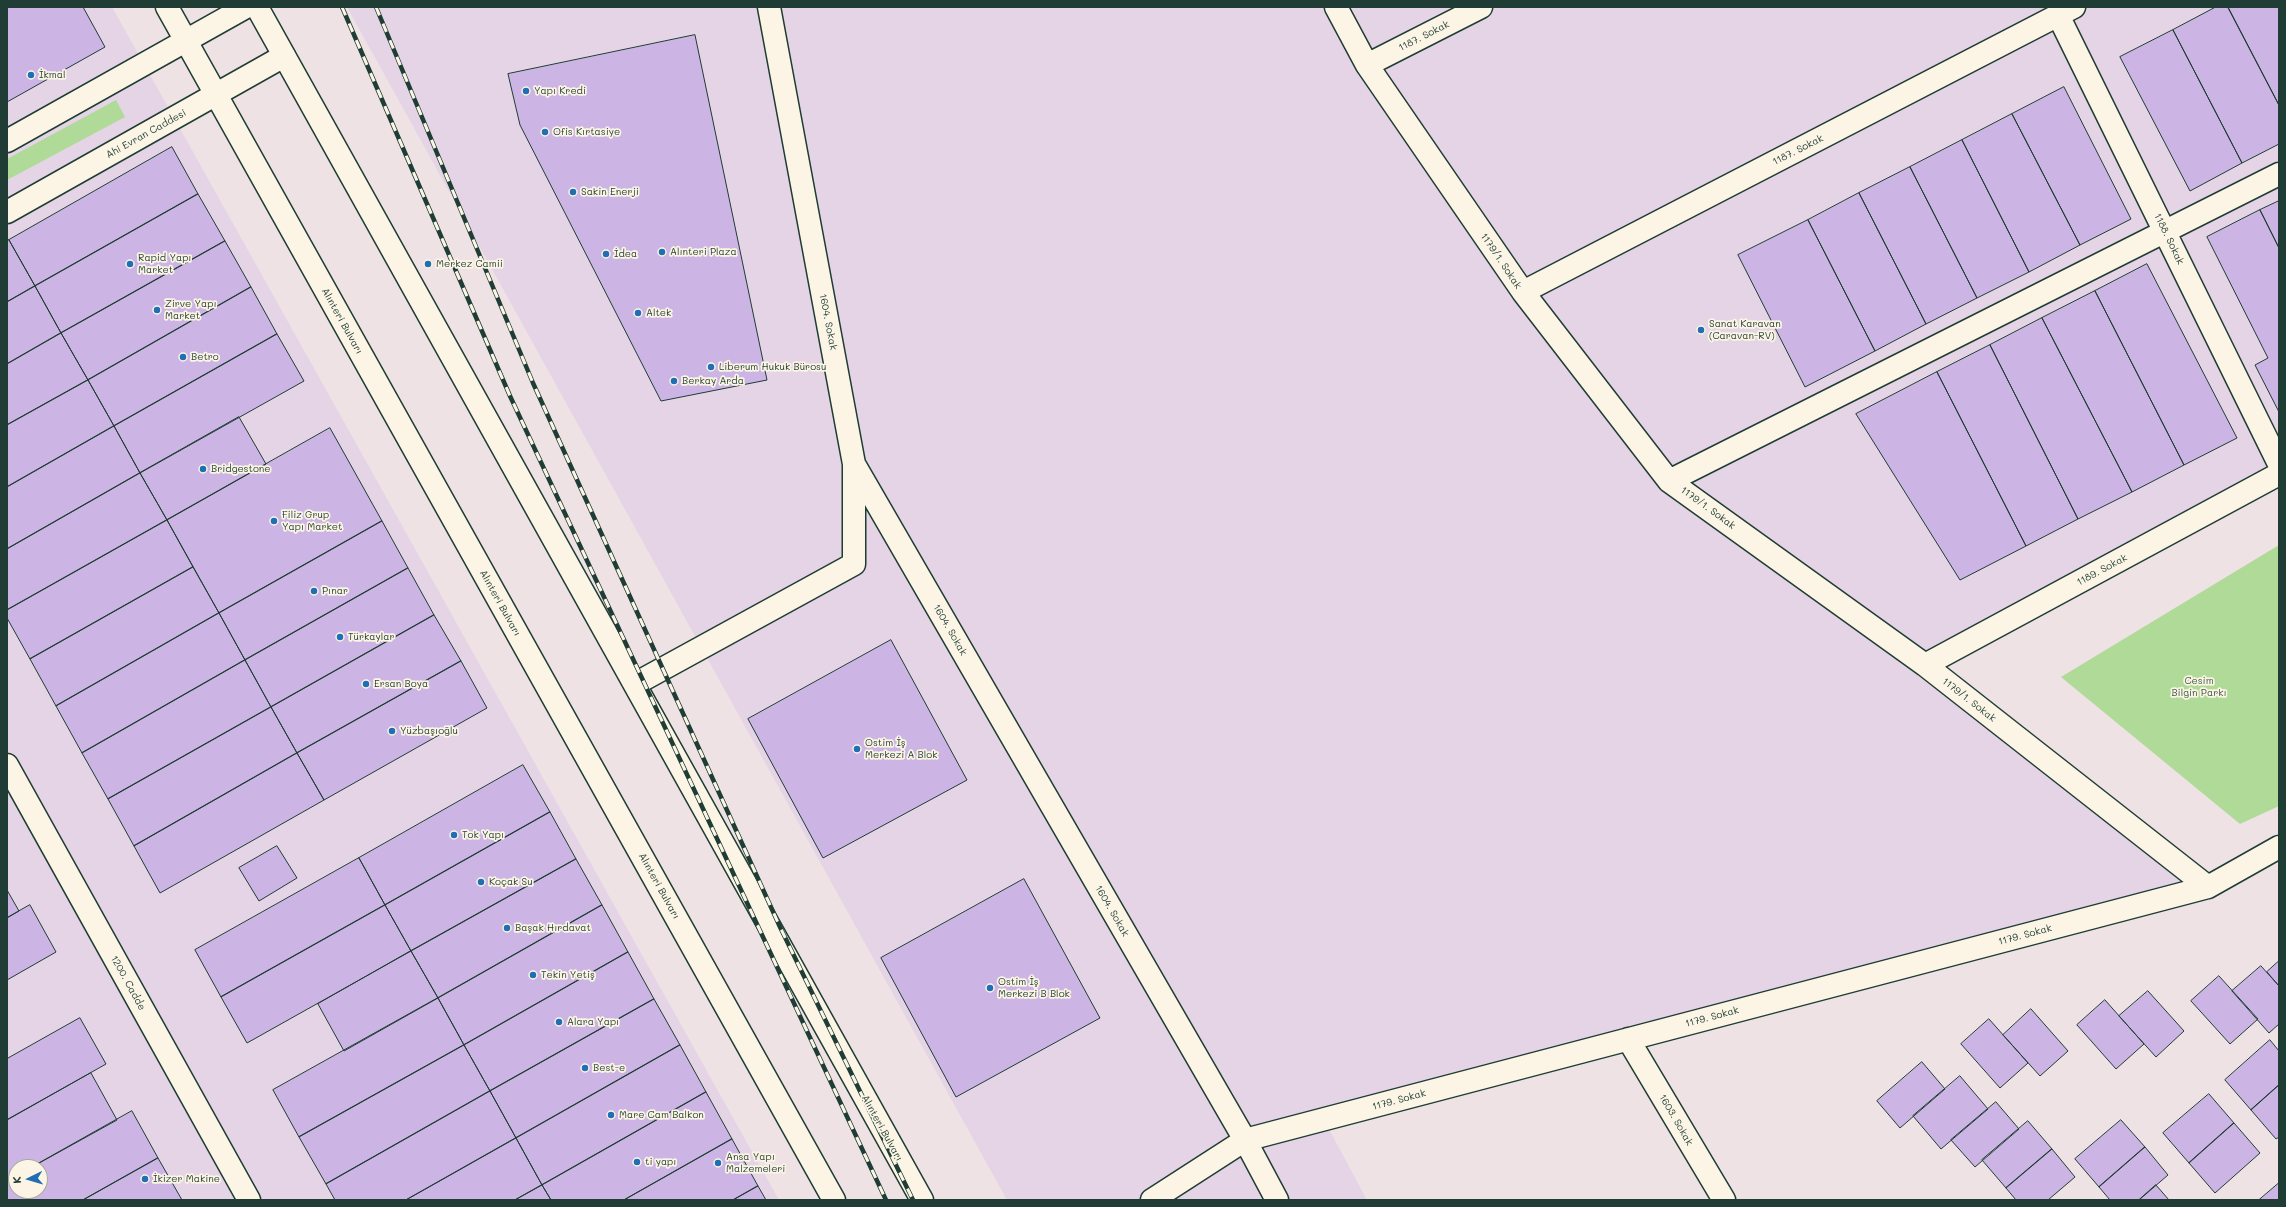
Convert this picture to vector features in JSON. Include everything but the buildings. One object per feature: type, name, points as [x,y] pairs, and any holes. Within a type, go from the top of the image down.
[{"type":"street","name":"Alınteri Bulvarı","points":[[167,7],[834,1200]]},
{"type":"street","points":[[7,141],[246,7]]},
{"type":"street","name":"Alınteri Bulvarı","points":[[257,7],[922,1200]]},
{"type":"street","name":"1604. Sokak","points":[[769,7],[854,464],[1245,1140],[1277,1200]]},
{"type":"street","name":"1179/1. Sokak","points":[[1336,7],[1367,65],[1523,292],[1669,481],[1925,665],[2208,887]]},
{"type":"street","name":"1187. Sokak","points":[[1367,65],[1481,7]]},
{"type":"street","name":"1187. Sokak","points":[[1523,292],[2066,11]]},
{"type":"street","name":"1188. Sokak","points":[[2066,11],[2165,231],[2279,464]]},
{"type":"street","name":"Ahi Evran Caddesi","points":[[7,212],[284,56]]},
{"type":"street","points":[[1669,481],[2279,174]]},
{"type":"street","points":[[634,684],[854,564],[854,464]]},
{"type":"street","name":"1189. Sokak","points":[[1925,665],[2279,474]]},
{"type":"street","name":"1200. Cadde","points":[[7,765],[249,1200]]},
{"type":"street","name":"1179. Sokak","points":[[1152,1200],[1245,1140],[2208,887],[2279,847]]},
{"type":"street","name":"1603. Sokak","points":[[1628,1039],[1724,1200]]},
{"type":"shaded area","points":[[7,7],[112,7],[779,1200],[7,1200]]},
{"type":"shaded area","points":[[347,7],[2279,7],[2279,475],[1926,665],[2208,887],[1324,1120],[1367,1200],[1007,1200]]},
{"type":"green space","points":[[116,100],[125,117],[7,180],[7,159]]},
{"type":"green space","name":"Cesim Bilgin Parkı","points":[[2279,545],[2279,806],[2240,824],[2061,677]]},
{"type":"railway","points":[[342,7],[510,396],[886,1200]]},
{"type":"railway","points":[[376,7],[533,383],[780,927],[913,1200]]},
{"type":"place","name":"İkmal","points":[[31,75]]},
{"type":"place","name":"Yapı Kredi","points":[[526,91]]},
{"type":"place","name":"Ofis Kırtasiye","points":[[545,132]]},
{"type":"place","name":"Sakin Enerji","points":[[573,192]]},
{"type":"place","name":"Alınteri Plaza","points":[[662,252]]},
{"type":"place","name":"İdea","points":[[606,254]]},
{"type":"place","name":"Rapid Yapı Market","points":[[130,264]]},
{"type":"place","name":"Merkez Camii","points":[[428,264]]},
{"type":"place","name":"Zirve Yapı Market","points":[[157,310]]},
{"type":"place","name":"Altek","points":[[638,313]]},
{"type":"place","name":"Sanat Karavan (Caravan-RV)","points":[[1701,330]]},
{"type":"place","name":"Betro","points":[[183,357]]},
{"type":"place","name":"Liberum Hukuk Bürosu","points":[[711,367]]},
{"type":"place","name":"Berkay Arda","points":[[674,381]]},
{"type":"place","name":"Bridgestone","points":[[203,469]]},
{"type":"place","name":"Filiz Grup Yapı Market","points":[[274,521]]},
{"type":"place","name":"Pınar","points":[[314,591]]},
{"type":"place","name":"Türkaylar","points":[[340,637]]},
{"type":"place","name":"Ersan Boya","points":[[366,684]]},
{"type":"place","name":"Yüzbaşıoğlu","points":[[392,731]]},
{"type":"place","name":"Ostim İş Merkezi A Blok","points":[[857,749]]},
{"type":"place","name":"Tok Yapı","points":[[454,835]]},
{"type":"place","name":"Koçak Su","points":[[481,882]]},
{"type":"place","name":"Başak Hırdavat","points":[[507,928]]},
{"type":"place","name":"Tekin Yetiş","points":[[533,975]]},
{"type":"place","name":"Ostim İş Merkezi B Blok","points":[[990,988]]},
{"type":"place","name":"Alara Yapı","points":[[559,1022]]},
{"type":"place","name":"Best-e","points":[[585,1068]]},
{"type":"place","name":"Mare Cam Balkon","points":[[611,1115]]},
{"type":"place","name":"ti yapı","points":[[637,1162]]},
{"type":"place","name":"Ansa Yapı Malzemeleri","points":[[718,1163]]},
{"type":"place","name":"İkizer Makine","points":[[145,1179]]}]
